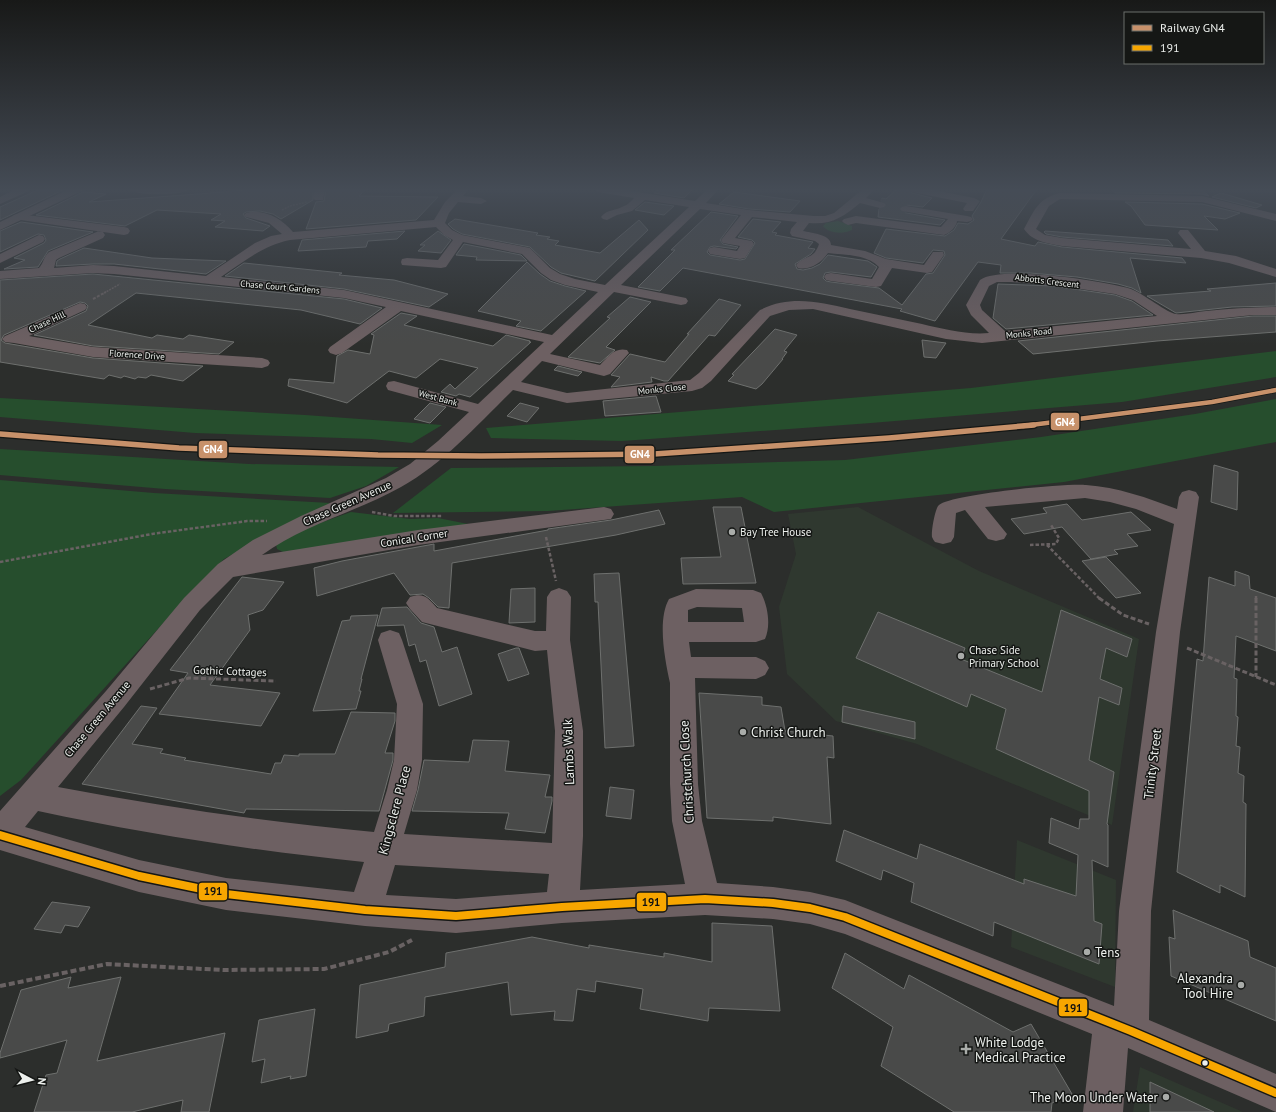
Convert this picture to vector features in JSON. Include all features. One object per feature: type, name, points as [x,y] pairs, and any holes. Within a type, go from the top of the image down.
[{"type":"street","points":[[0,259],[35,241]]},
{"type":"street","points":[[42,273],[48,267],[50,258],[54,255],[86,241]]},
{"type":"street","points":[[208,280],[258,246],[270,241]]},
{"type":"street","points":[[408,262],[441,264],[445,261],[449,252],[458,241]]},
{"type":"street","points":[[475,241],[526,251],[533,256],[547,272],[559,279],[681,301]]},
{"type":"street","name":"Chase Green Avenue","points":[[0,834],[115,699],[192,604],[226,570],[262,545],[308,521],[393,483],[417,468],[445,445],[540,356],[659,241]]},
{"type":"street","points":[[714,251],[740,255],[748,244],[732,241]]},
{"type":"street","points":[[803,265],[817,260],[823,252],[825,242],[823,241]]},
{"type":"street","points":[[857,241],[860,250],[859,253]]},
{"type":"street","points":[[1055,241],[1201,254],[1231,259],[1276,273]]},
{"type":"street","points":[[1190,241],[1201,254]]},
{"type":"street","points":[[829,249],[859,253],[884,263],[927,269],[938,255]]},
{"type":"street","points":[[831,277],[870,283],[876,282],[886,267],[884,263]]},
{"type":"street","name":"Chase Court Gardens","points":[[0,275],[93,269],[332,292],[399,305],[556,340]]},
{"type":"street","name":"Abbotts Crescent","points":[[1000,336],[976,312],[973,305],[986,281],[996,277],[1034,278],[1116,290],[1136,297],[1171,319]]},
{"type":"street","points":[[336,350],[399,305]]},
{"type":"street","name":"Monks Road","points":[[784,306],[813,305],[966,337],[982,338],[1253,311],[1276,311]]},
{"type":"street","name":"Monks Close","points":[[510,384],[567,398],[686,387],[696,384],[705,377],[765,313],[771,309],[784,306]]},
{"type":"street","name":"Chase Hill","points":[[7,341],[80,307]]},
{"type":"street","name":"Florence Drive","points":[[7,341],[94,352],[262,363]]},
{"type":"street","points":[[540,356],[604,371],[621,354]]},
{"type":"street","name":"West Bank","points":[[394,386],[482,410]]},
{"type":"street","name":"Trinity Street","points":[[969,502],[1018,496],[1085,491],[1111,495],[1143,504],[1187,509],[1168,636],[1121,1027],[1109,1056],[1103,1112]]},
{"type":"street","points":[[943,537],[946,510],[969,502],[996,534]]},
{"type":"street","name":"Conical Corner","points":[[226,570],[297,556],[492,526],[604,514]]},
{"type":"street","name":"Lambs Walk","points":[[559,597],[558,640],[569,731],[569,790],[562,907]]},
{"type":"street","points":[[418,603],[430,615],[535,641],[558,640]]},
{"type":"street","name":"Christchurch Close","points":[[676,632],[679,667],[683,682],[684,784],[687,821],[705,899]]},
{"type":"street","name":"Kingsclere Place","points":[[365,910],[402,790],[408,760],[410,704],[390,640]]},
{"type":"street","points":[[679,667],[756,668]]},
{"type":"street","points":[[32,796],[106,811],[232,831],[384,848],[566,860]]},
{"type":"street","points":[[0,834],[139,876],[226,894],[365,910],[456,916],[562,907],[705,899],[773,903],[810,908],[845,917],[1121,1027],[1276,1093]]},
{"type":"path","points":[[80,307],[140,273]]},
{"type":"path","points":[[345,505],[366,511],[394,516],[445,517]]},
{"type":"path","points":[[543,520],[559,597]]},
{"type":"path","points":[[0,562],[152,534],[247,521],[270,521]]},
{"type":"path","points":[[1030,545],[1056,544],[1059,538],[1051,525]]},
{"type":"path","points":[[1047,545],[1097,597],[1123,615],[1276,685]]},
{"type":"path","points":[[1256,596],[1256,677]]},
{"type":"path","name":"Gothic Cottages","points":[[115,699],[189,678],[276,681]]},
{"type":"path","points":[[0,986],[107,964],[223,970],[324,969],[389,952],[416,938]]},
{"type":"shaded area","name":"Chase Side Primary School","points":[[858,507],[979,571],[1139,639],[1112,825],[917,744],[836,721],[787,674],[779,607],[796,554],[788,514]]},
{"type":"shaded area","points":[[1017,840],[1116,880],[1115,987],[1011,947]]},
{"type":"shaded area","points":[[1140,1067],[1243,1112],[1133,1112]]},
{"type":"green space","points":[[1276,351],[1276,377],[1122,402],[871,423],[622,441],[491,438],[486,428],[971,388]]},
{"type":"green space","points":[[0,398],[305,415],[442,425],[412,443],[371,439],[195,433],[0,417]]},
{"type":"green space","points":[[1276,399],[1276,442],[1064,482],[774,512],[742,497],[548,511],[393,513],[451,468],[653,466],[845,460],[1041,437],[1195,414]]},
{"type":"green space","points":[[0,449],[249,464],[399,467],[366,486],[330,498],[165,489],[0,475]]},
{"type":"green space","points":[[0,480],[154,493],[330,503],[224,559],[185,599],[21,780],[0,796]]},
{"type":"green space","points":[[351,512],[410,519],[438,518],[473,525],[285,553],[277,549],[276,544],[295,532]]},
{"type":"building","points":[[0,241],[23,241],[0,252]]},
{"type":"building","points":[[45,241],[72,241],[48,251],[38,267],[4,269],[25,260],[14,258]]},
{"type":"building","points":[[302,241],[370,241],[368,241],[366,247],[298,251]]},
{"type":"building","points":[[425,241],[450,241],[441,253],[418,251],[425,245],[420,245]]},
{"type":"building","points":[[498,241],[558,241],[555,245],[600,253],[614,241],[637,241],[595,281],[561,273],[551,267],[530,247]]},
{"type":"building","points":[[681,241],[721,241],[723,244],[738,247],[736,249],[714,246],[710,247],[707,252],[710,255],[740,260],[745,259],[755,243],[753,241],[807,241],[813,242],[808,248],[815,249],[811,254],[795,264],[797,269],[803,270],[812,268],[820,264],[828,255],[868,261],[877,267],[871,277],[831,272],[825,273],[823,278],[826,281],[831,282],[879,288],[902,305],[926,274],[933,273],[945,255],[944,251],[933,250],[923,263],[886,258],[874,253],[880,241],[1010,241],[1035,246],[1038,242],[1062,247],[1182,258],[1186,263],[1130,258],[1141,293],[1132,288],[1118,284],[1077,277],[1030,273],[1000,273],[1001,265],[978,262],[935,321],[900,311],[902,309],[683,268],[660,291],[638,287],[675,250],[671,250]]},
{"type":"building","points":[[1110,241],[1169,241],[1173,246]]},
{"type":"building","points":[[464,244],[521,255],[527,261],[476,260],[477,257],[456,255]]},
{"type":"building","points":[[84,248],[152,258],[226,261],[206,274],[114,264],[56,266],[57,261],[60,259]]},
{"type":"building","points":[[527,262],[550,281],[586,291],[541,331],[516,326],[521,321],[478,311]]},
{"type":"building","points":[[244,263],[342,273],[339,275],[394,280],[448,294],[429,307],[344,289],[225,276]]},
{"type":"building","points":[[93,274],[344,299],[382,308],[360,324],[301,310],[136,293],[88,325],[152,338],[157,335],[183,339],[189,335],[234,342],[219,354],[93,346],[34,335],[86,311],[88,306],[85,303],[80,302],[4,335],[1,340],[5,343],[93,358],[203,366],[183,381],[151,375],[146,378],[138,377],[135,379],[124,376],[121,378],[109,375],[104,379],[0,362],[0,280]]},
{"type":"building","points":[[1276,283],[1276,306],[1232,307],[1176,313],[1147,296],[1211,291],[1207,289]]},
{"type":"building","points":[[998,284],[1054,286],[1115,295],[1132,301],[1153,315],[1006,329],[993,318]]},
{"type":"building","points":[[630,297],[651,302],[606,347],[615,350],[600,363],[568,357],[610,318],[607,317]]},
{"type":"building","points":[[719,299],[741,305],[715,336],[709,335],[668,381],[651,377],[652,382],[611,387],[620,377],[611,375],[630,354],[665,362],[689,334],[687,334]]},
{"type":"building","points":[[401,313],[417,316],[404,325],[493,346],[506,335],[531,342],[470,397],[459,394],[456,396],[441,392],[450,384],[455,389],[478,368],[440,359],[416,378],[389,371],[347,403],[288,386],[289,379],[334,383],[337,356],[348,350],[370,354],[374,335],[371,334]]},
{"type":"building","points":[[1253,316],[1276,316],[1276,332],[1157,341],[1033,354],[1018,341]]},
{"type":"building","points":[[775,329],[797,335],[784,351],[787,352],[783,359],[762,384],[756,389],[728,381],[734,375],[732,374]]},
{"type":"building","points":[[922,340],[946,343],[936,358],[924,357]]},
{"type":"building","points":[[558,366],[582,372],[578,376],[554,370]]},
{"type":"building","points":[[656,396],[661,412],[605,416],[603,401]]},
{"type":"building","points":[[430,403],[446,407],[430,423],[414,419]]},
{"type":"building","points":[[520,403],[539,408],[527,422],[507,416]]},
{"type":"building","points":[[1214,465],[1238,472],[1237,510],[1211,502]]},
{"type":"building","points":[[1067,504],[1082,520],[1131,512],[1151,530],[1127,534],[1138,546],[1114,550],[1118,554],[1091,559],[1062,527],[1024,534],[1011,519],[1047,513],[1043,508]]},
{"type":"building","name":"Bay Tree House","points":[[713,507],[741,507],[756,583],[683,584],[681,558],[721,557]]},
{"type":"building","points":[[659,510],[665,524],[616,535],[452,563],[449,608],[438,607],[423,594],[410,595],[394,573],[317,596],[314,568],[342,561],[434,544],[434,551],[548,529],[611,520]]},
{"type":"building","points":[[1106,557],[1141,593],[1116,598],[1082,561]]},
{"type":"building","points":[[1235,571],[1249,576],[1250,589],[1276,598],[1276,651],[1236,636],[1234,678],[1237,679],[1236,716],[1238,717],[1236,746],[1240,747],[1238,773],[1244,776],[1243,802],[1246,804],[1245,897],[1220,885],[1220,893],[1177,872],[1197,659],[1203,661],[1209,577],[1235,586]]},
{"type":"building","points":[[619,573],[634,746],[605,748],[598,602],[595,602],[594,574]]},
{"type":"building","points":[[242,577],[284,582],[263,610],[248,615],[250,630],[210,685],[280,693],[261,726],[159,714],[188,673],[170,670]]},
{"type":"building","points":[[535,588],[535,622],[509,623],[511,589]]},
{"type":"building","points":[[407,607],[421,623],[434,627],[442,652],[457,647],[472,694],[439,706],[426,660],[420,662],[415,644],[409,646],[404,625],[377,626],[382,608]]},
{"type":"building","points":[[1061,610],[1132,639],[1127,657],[1106,648],[1100,679],[1122,688],[1119,705],[1099,697],[1089,760],[1114,772],[1107,824],[1108,867],[1092,860],[1094,921],[1102,924],[1099,964],[994,922],[993,936],[911,902],[914,883],[883,870],[881,880],[836,861],[844,830],[917,859],[920,844],[1024,884],[1024,879],[1076,896],[1078,855],[1049,843],[1051,818],[1079,829],[1080,819],[1089,819],[1089,791],[996,749],[1006,709],[971,694],[967,707],[856,658],[878,612],[965,648],[961,659],[1042,692]]},
{"type":"building","points":[[378,615],[361,679],[359,691],[361,691],[356,709],[313,711],[342,621],[350,620],[351,616]]},
{"type":"building","points":[[519,648],[529,674],[508,681],[498,654]]},
{"type":"building","name":"Christ Church","points":[[699,693],[762,697],[762,705],[781,707],[785,731],[833,736],[834,758],[827,757],[831,824],[773,817],[773,821],[707,818]]},
{"type":"building","points":[[141,706],[157,708],[132,744],[163,749],[160,753],[186,758],[184,760],[271,774],[275,763],[281,763],[284,755],[299,756],[299,754],[335,754],[351,712],[395,713],[395,721],[385,753],[393,753],[393,760],[379,811],[246,809],[244,813],[82,784]]},
{"type":"building","points":[[843,706],[915,722],[915,739],[842,722]]},
{"type":"building","points":[[473,740],[509,741],[505,771],[550,775],[545,797],[552,797],[552,801],[545,833],[505,829],[509,813],[412,811],[424,760],[469,762]]},
{"type":"building","points":[[610,787],[634,790],[631,819],[606,816]]},
{"type":"building","points":[[52,902],[90,907],[78,927],[65,925],[61,933],[34,929]]},
{"type":"building","points":[[1173,910],[1248,941],[1250,957],[1276,968],[1276,1021],[1171,976],[1169,937],[1175,939]]},
{"type":"building","points":[[712,923],[772,926],[780,1011],[709,1008],[708,1021],[640,1009],[643,989],[596,981],[595,992],[577,989],[573,1021],[554,1020],[555,1011],[511,1015],[508,982],[425,997],[424,1016],[389,1024],[388,1031],[356,1038],[360,985],[445,967],[446,953],[532,937],[589,948],[589,945],[664,957],[664,953],[712,962]]},
{"type":"building","name":"White Lodge Medical Practice","points":[[845,953],[904,989],[909,975],[1013,1032],[1031,1024],[1072,1094],[1052,1103],[1051,1112],[954,1112],[881,1066],[893,1027],[832,988]]},
{"type":"building","points":[[71,977],[68,988],[121,977],[97,1061],[225,1033],[209,1112],[181,1112],[183,1100],[132,1112],[34,1112],[46,1075],[57,1073],[67,1040],[0,1058],[0,1053],[21,990]]},
{"type":"building","points":[[315,1009],[306,1076],[290,1079],[291,1076],[261,1083],[265,1059],[252,1062],[259,1020]]},
{"type":"building","name":"The Moon Under Water","points":[[1150,1082],[1214,1112],[1150,1112]]},
{"type":"rail line","name":"GN4","points":[[0,434],[179,448],[378,455],[481,456],[654,454],[889,438],[1048,424],[1212,402],[1276,390]]},
{"type":"transit line","name":"191","points":[[0,835],[139,876],[226,894],[365,910],[456,916],[562,907],[705,899],[773,903],[810,908],[845,917],[1131,1031],[1276,1093]]},
{"type":"place","name":"Bay Tree House","points":[[732,532]]},
{"type":"place","name":"Chase Side Primary School","points":[[961,656]]},
{"type":"place","name":"Christ Church","points":[[743,732]]},
{"type":"place","name":"Tens","points":[[1087,952]]},
{"type":"place","name":"Alexandra Tool Hire","points":[[1241,985]]},
{"type":"place","name":"White Lodge Medical Practice","points":[[966,1049]]},
{"type":"place","name":"The Moon Under Water","points":[[1166,1097]]}]
